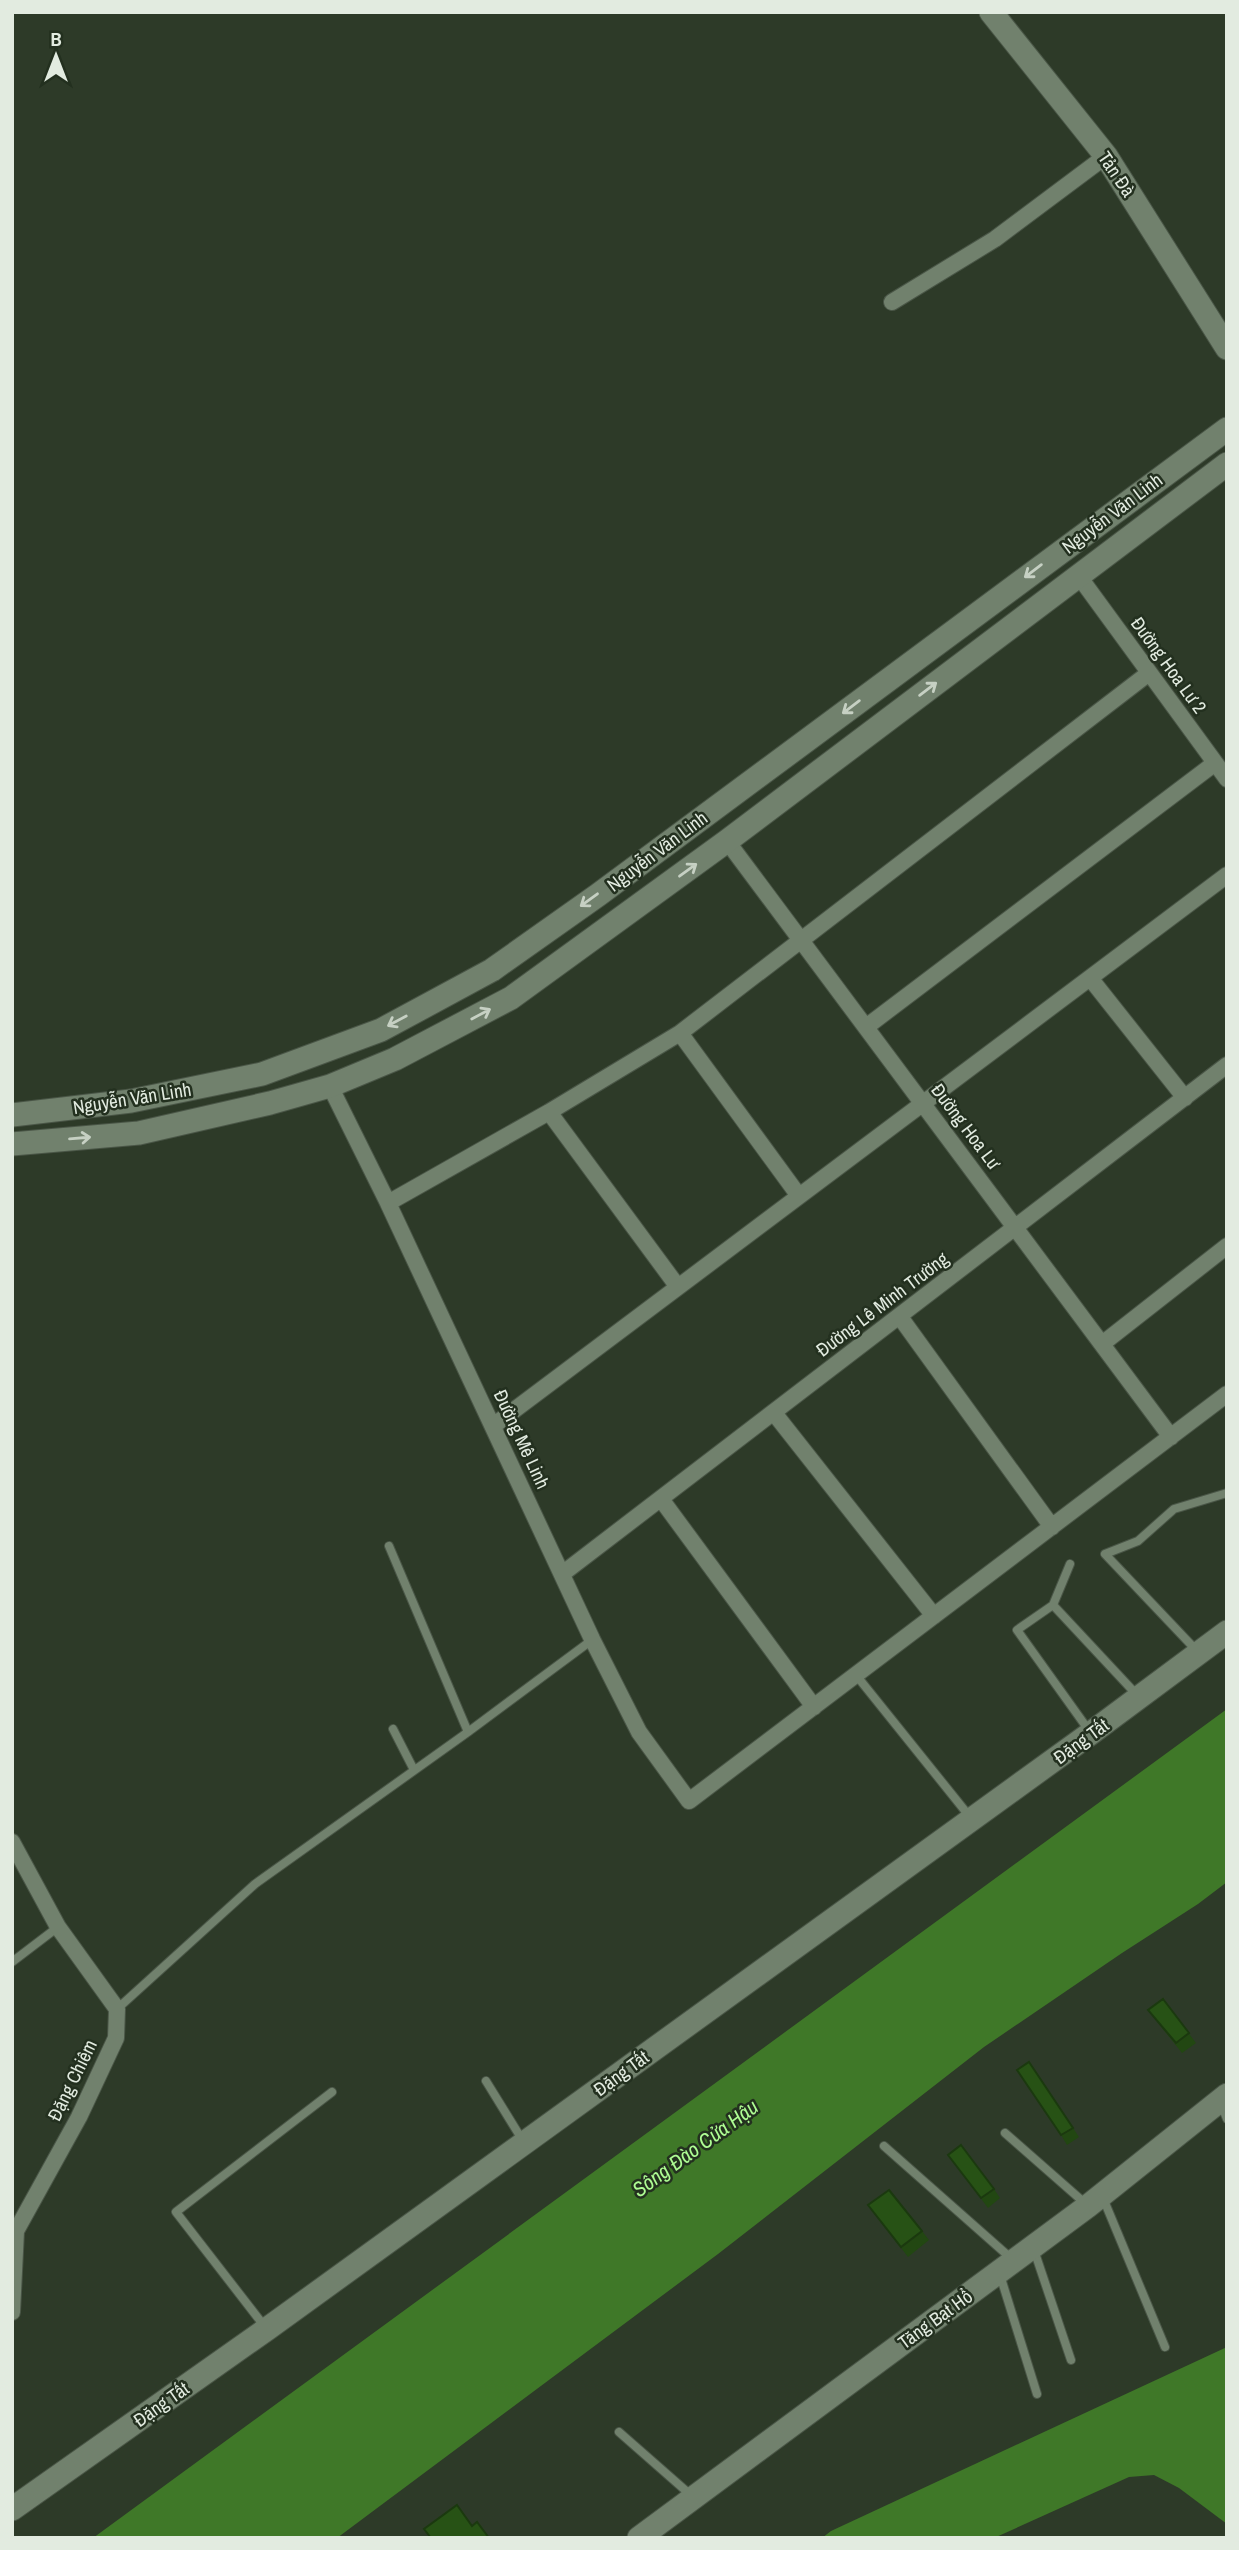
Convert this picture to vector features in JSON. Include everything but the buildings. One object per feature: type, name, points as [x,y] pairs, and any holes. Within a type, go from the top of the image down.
[{"type":"main road","name":"Tản Đà","points":[[990,12],[1106,156],[1227,348]]},
{"type":"main road","name":"Nguyễn Văn Linh","points":[[12,1115],[131,1101],[262,1073],[381,1030],[492,970],[1227,429]]},
{"type":"main road","name":"Nguyễn Văn Linh","points":[[12,1144],[139,1133],[270,1103],[330,1086],[395,1059],[511,998],[727,841],[1227,464]]},
{"type":"main road","points":[[644,860],[664,887]]},
{"type":"main road","points":[[131,1101],[139,1133]]},
{"type":"main road","name":"Đặng Tất","points":[[12,2509],[267,2329],[972,1820],[1227,1632]]},
{"type":"main road","name":"Tăng Bạt Hổ","points":[[639,2538],[1224,2105]]},
{"type":"street","points":[[892,302],[995,239],[1106,156]]},
{"type":"street","name":"Đường Hoa Lư 2","points":[[1078,575],[1227,779]]},
{"type":"street","points":[[388,1203],[549,1112],[680,1033],[1149,673]]},
{"type":"street","points":[[866,1027],[1215,763]]},
{"type":"street","name":"Đường Hoa Lư","points":[[727,841],[1171,1437]]},
{"type":"street","points":[[493,1426],[1227,876]]},
{"type":"street","points":[[1090,978],[1185,1098]]},
{"type":"street","points":[[680,1033],[799,1196]]},
{"type":"street","name":"Đường Lê Minh Trường","points":[[562,1574],[1227,1065]]},
{"type":"street","name":"Đường Mê Linh","points":[[330,1086],[388,1203],[592,1639],[639,1732],[690,1801],[814,1707]]},
{"type":"street","points":[[549,1112],[678,1287]]},
{"type":"street","points":[[1102,1344],[1227,1246]]},
{"type":"street","points":[[900,1317],[1052,1527]]},
{"type":"street","points":[[661,1499],[814,1707],[1227,1394]]},
{"type":"street","points":[[774,1413],[934,1616]]},
{"type":"street","points":[[12,1842],[17,1860],[58,1927],[117,2009]]},
{"type":"street","name":"Đặng Chiêm","points":[[12,2312],[14,2228],[79,2117],[116,2038],[117,2009]]},
{"type":"lane","points":[[1199,1653],[1105,1554],[1138,1541],[1174,1509],[1227,1493]]},
{"type":"lane","points":[[389,1546],[468,1732]]},
{"type":"lane","points":[[1070,1564],[1053,1605],[1017,1630],[1091,1733]]},
{"type":"lane","points":[[1053,1605],[1139,1697]]},
{"type":"lane","points":[[117,2009],[255,1884],[468,1732],[592,1639]]},
{"type":"lane","points":[[856,1675],[972,1820]]},
{"type":"lane","points":[[393,1728],[414,1770]]},
{"type":"lane","points":[[12,1962],[58,1927]]},
{"type":"lane","points":[[486,2081],[524,2143]]},
{"type":"lane","points":[[267,2329],[176,2212],[332,2092]]},
{"type":"lane","points":[[1005,2133],[1095,2201],[1165,2347]]},
{"type":"lane","points":[[884,2146],[1015,2260],[1071,2360]]},
{"type":"lane","points":[[1015,2260],[1037,2394]]},
{"type":"lane","points":[[619,2432],[694,2497]]},
{"type":"water","name":"Sông Đào Cửa Hậu","points":[[1227,1709],[1227,1882],[984,2047],[718,2254],[337,2538],[93,2538]]},
{"type":"water","points":[[1227,2347],[1227,2524],[1179,2488],[1154,2475],[1129,2477],[994,2538],[822,2538],[831,2531]]}]
